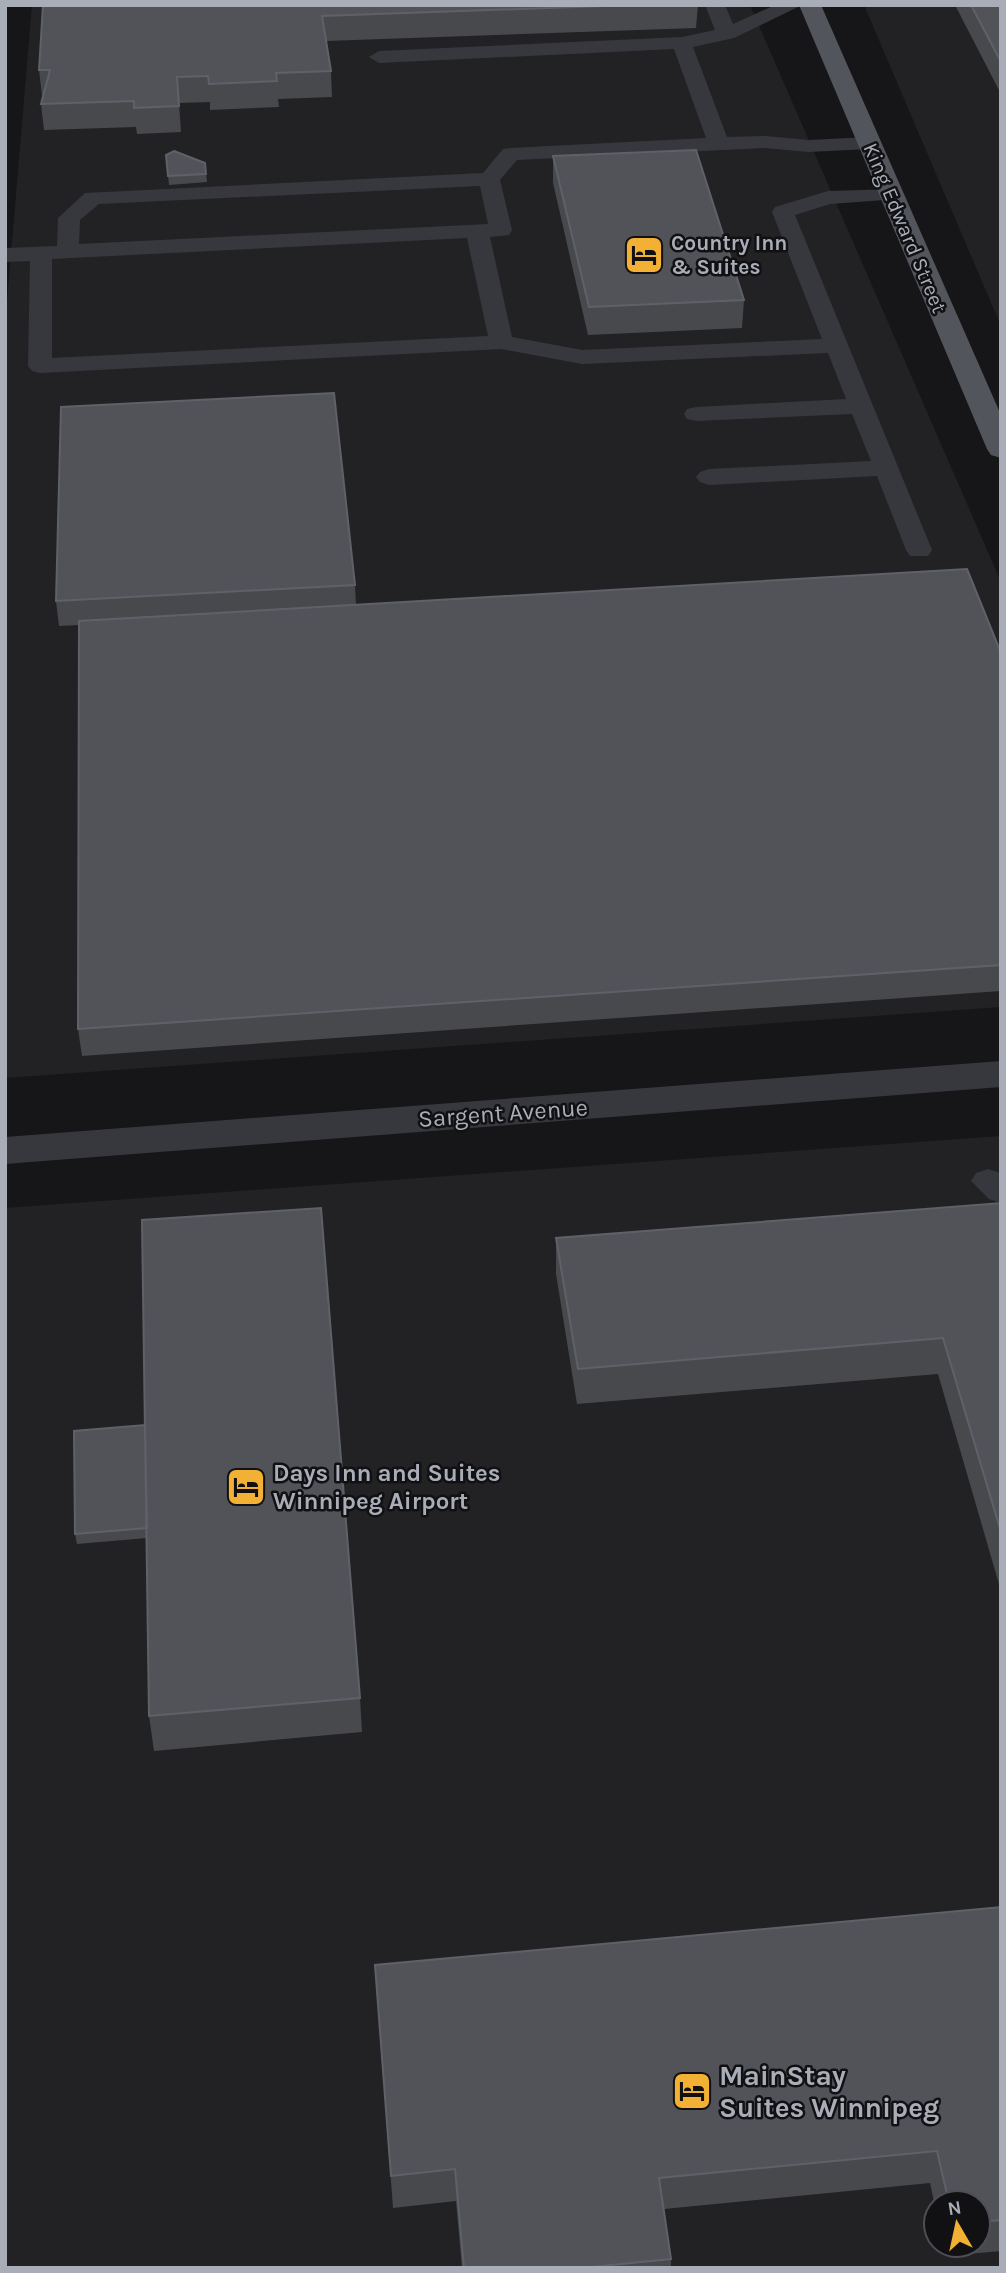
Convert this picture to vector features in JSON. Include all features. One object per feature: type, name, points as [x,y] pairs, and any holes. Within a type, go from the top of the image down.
[{"type":"main road","name":"King Edward Street","points":[[810,5],[1001,449]]},
{"type":"street","name":"Sargent Avenue","points":[[5,1151],[1001,1074]]},
{"type":"lane","points":[[715,5],[727,34]]},
{"type":"lane","points":[[379,57],[682,43],[727,34],[792,5]]},
{"type":"lane","points":[[682,43],[719,144]]},
{"type":"lane","points":[[68,252],[69,218],[93,198],[489,179],[511,154],[766,142],[808,146],[869,143]]},
{"type":"lane","points":[[5,255],[501,230],[489,179]]},
{"type":"lane","points":[[890,194],[828,198],[783,212],[919,550]]},
{"type":"lane","points":[[477,231],[501,342]]},
{"type":"lane","points":[[41,254],[40,366],[501,342],[582,357],[836,345]]},
{"type":"lane","points":[[696,414],[861,407]]},
{"type":"lane","points":[[709,477],[886,468]]},
{"type":"shaded area","points":[[32,5],[750,5],[1001,582],[1001,1007],[5,1078],[5,325]]},
{"type":"shaded area","points":[[864,5],[1001,5],[1001,326]]},
{"type":"shaded area","points":[[1001,1136],[1001,2268],[5,2268],[5,1208]]},
{"type":"building","points":[[43,5],[631,5],[322,16],[331,71],[276,73],[277,81],[209,84],[208,76],[177,77],[179,106],[134,108],[134,101],[41,104],[50,70],[39,70]]},
{"type":"building","points":[[971,5],[1001,5],[1001,62]]},
{"type":"building","name":"Country Inn & Suites","points":[[696,150],[744,300],[589,307],[553,156]]},
{"type":"building","points":[[174,151],[205,163],[206,174],[168,176],[166,155]]},
{"type":"building","points":[[334,393],[355,585],[56,601],[61,407]]},
{"type":"building","points":[[967,569],[1001,653],[1001,965],[78,1029],[79,621]]},
{"type":"building","points":[[1001,1203],[1001,1532],[943,1338],[578,1369],[556,1238]]},
{"type":"building","name":"Days Inn and Suites Winnipeg Airport","points":[[321,1208],[360,1698],[149,1716],[142,1220]]},
{"type":"building","points":[[145,1425],[147,1528],[75,1534],[74,1431]]},
{"type":"building","name":"MainStay Suites Winnipeg","points":[[1001,1907],[1001,2220],[992,2221],[992,2189],[946,2189],[937,2151],[659,2178],[671,2259],[581,2268],[464,2268],[455,2169],[391,2176],[375,1965]]},
{"type":"place","name":"Country Inn & Suites","points":[[644,255]]},
{"type":"place","name":"Days Inn and Suites Winnipeg Airport","points":[[246,1487]]},
{"type":"place","name":"MainStay Suites Winnipeg","points":[[692,2091]]}]
